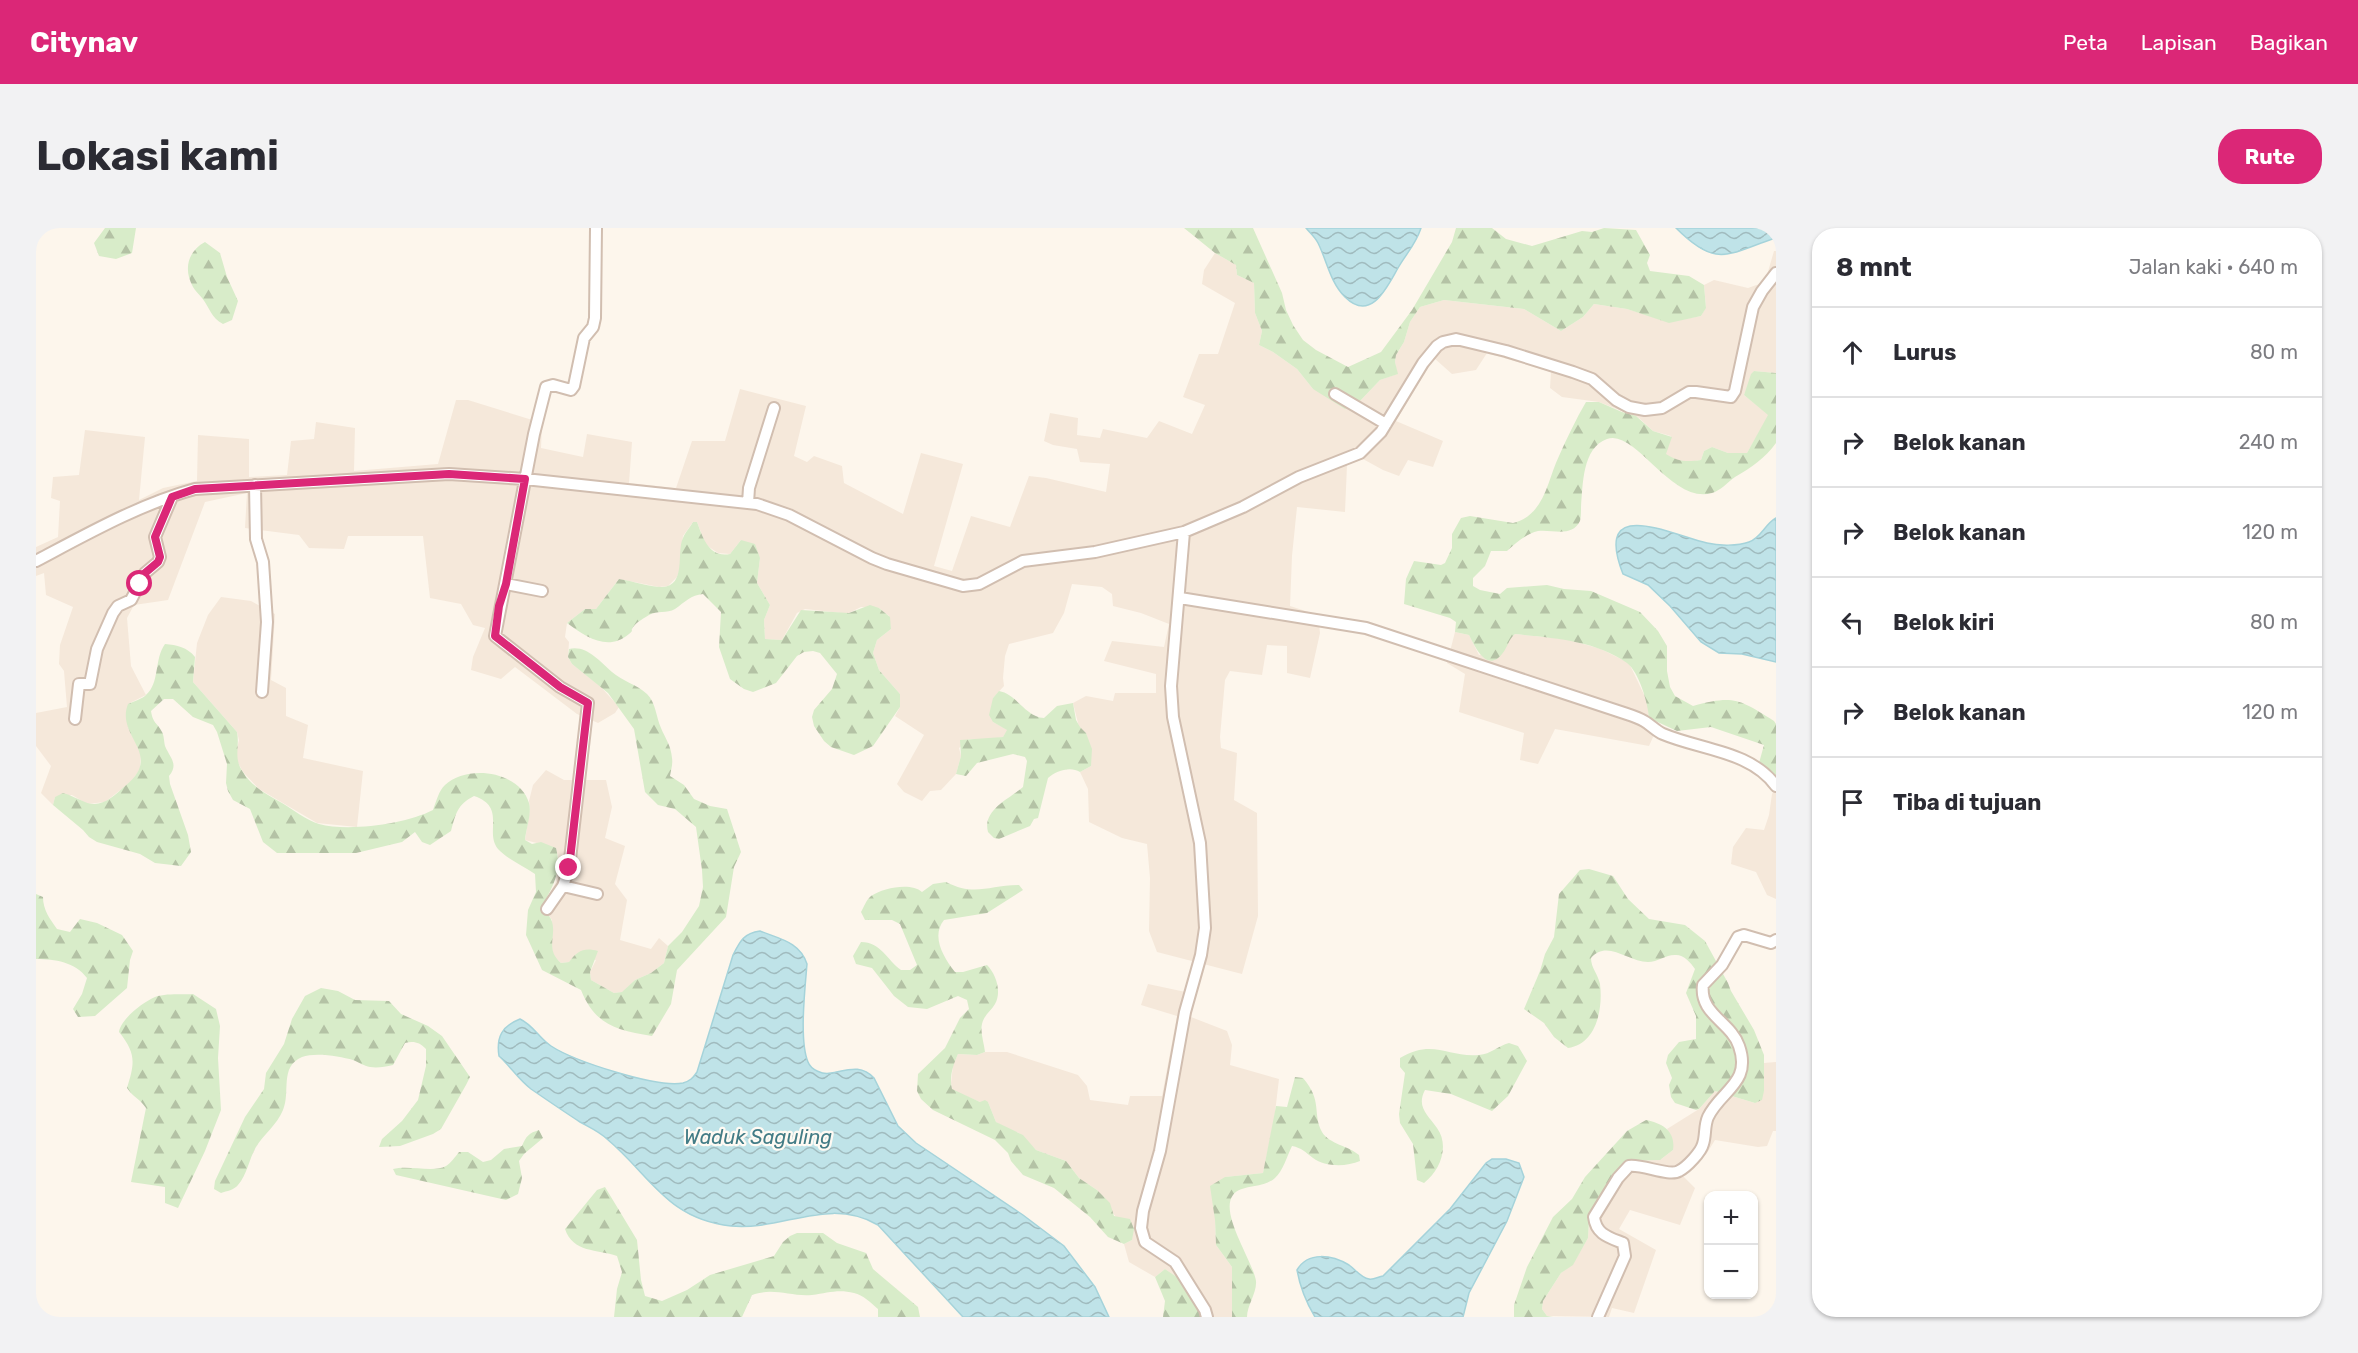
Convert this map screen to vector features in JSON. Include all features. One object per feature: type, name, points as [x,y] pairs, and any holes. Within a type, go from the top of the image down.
[{"type":"street","points":[[547,909],[562,886],[569,868],[588,703],[560,687],[495,636],[525,479],[546,387],[553,386],[571,390],[574,386],[584,338],[593,327],[596,307],[597,228]]},
{"type":"street","points":[[36,561],[104,525],[195,489],[449,474],[525,479],[748,503],[775,508],[872,558],[963,586],[986,581],[1023,561],[1095,552],[1184,532],[1243,507],[1299,477],[1360,453],[1386,424],[1423,363],[1443,342],[1456,339],[1506,351],[1583,375],[1592,379],[1616,400],[1629,407],[1645,410],[1662,408],[1689,393],[1696,392],[1731,397],[1736,392],[1754,307],[1776,273]]},
{"type":"street","points":[[1335,394],[1386,424]]},
{"type":"street","points":[[748,503],[749,488],[774,408]]},
{"type":"street","points":[[255,485],[256,539],[263,562],[267,622],[262,692]]},
{"type":"street","points":[[75,719],[79,684],[90,684],[97,649],[112,612],[118,606],[131,600],[145,573],[158,562],[160,557],[155,537],[172,497]]},
{"type":"street","points":[[1184,532],[1180,598],[1172,661],[1173,717],[1200,843],[1205,928],[1201,955],[1185,1012],[1160,1151],[1143,1210],[1142,1228],[1145,1242],[1179,1267],[1207,1317]]},
{"type":"street","points":[[506,584],[542,591]]},
{"type":"street","points":[[1180,598],[1366,627],[1627,714],[1646,722],[1665,735],[1716,750],[1755,766],[1770,777],[1776,786]]},
{"type":"street","points":[[562,886],[597,894]]},
{"type":"street","points":[[1598,1317],[1625,1256],[1625,1251],[1623,1243],[1602,1234],[1597,1229],[1594,1216],[1618,1178],[1629,1166],[1673,1173],[1680,1171],[1701,1148],[1709,1114],[1740,1076],[1742,1061],[1738,1043],[1706,1007],[1702,993],[1703,985],[1722,965],[1738,937],[1744,935],[1770,944],[1776,940]]},
{"type":"shaded area","points":[[1774,251],[1776,251],[1776,373],[1754,371],[1744,395],[1769,415],[1747,453],[1728,453],[1712,447],[1704,451],[1701,460],[1688,462],[1674,460],[1665,455],[1671,436],[1653,431],[1639,418],[1599,402],[1562,397],[1550,388],[1551,372],[1487,353],[1476,370],[1452,374],[1434,358],[1396,421],[1443,441],[1433,467],[1408,460],[1399,476],[1363,459],[1347,465],[1345,512],[1297,507],[1290,606],[1318,615],[1320,633],[1310,678],[1287,673],[1287,646],[1267,645],[1262,675],[1230,671],[1225,680],[1221,748],[1237,753],[1234,800],[1257,813],[1258,916],[1242,974],[1157,952],[1149,931],[1150,878],[1147,844],[1122,838],[1089,822],[1088,789],[1080,772],[1091,766],[1086,733],[1079,727],[1073,703],[1086,696],[1113,701],[1115,693],[1156,693],[1156,674],[1104,661],[1112,641],[1164,647],[1169,624],[1141,613],[1113,606],[1112,594],[1102,587],[1072,584],[1064,613],[1053,633],[1009,644],[1005,656],[1004,686],[993,698],[993,722],[1008,730],[1003,737],[986,740],[969,739],[959,748],[961,756],[956,774],[941,790],[930,791],[922,801],[904,792],[897,784],[924,735],[895,716],[900,707],[900,694],[879,670],[873,653],[877,640],[891,629],[889,616],[879,608],[861,607],[849,613],[805,609],[797,613],[782,640],[765,639],[764,620],[770,605],[757,583],[760,558],[741,540],[730,554],[718,553],[706,545],[697,522],[693,522],[683,536],[680,569],[677,577],[668,586],[659,587],[619,579],[596,609],[585,609],[567,623],[565,637],[569,642],[568,657],[572,664],[600,686],[619,707],[615,713],[598,723],[577,714],[515,667],[501,679],[471,670],[473,657],[485,628],[473,625],[461,604],[430,598],[423,536],[348,536],[344,549],[309,548],[299,535],[245,528],[247,493],[205,502],[168,600],[134,605],[127,618],[131,666],[146,695],[128,704],[128,728],[141,752],[140,769],[132,781],[105,802],[87,804],[72,795],[55,797],[53,805],[41,793],[51,766],[36,746],[36,713],[67,707],[64,671],[59,664],[60,645],[73,607],[46,595],[44,573],[36,576],[36,547],[58,537],[60,501],[51,498],[53,477],[79,475],[85,430],[145,437],[139,500],[163,488],[197,481],[198,435],[249,439],[249,477],[287,475],[291,441],[314,439],[316,422],[355,428],[354,471],[438,464],[456,400],[468,400],[542,423],[541,448],[583,457],[587,434],[632,442],[629,483],[676,488],[692,441],[725,441],[740,389],[806,406],[794,456],[807,462],[814,456],[842,466],[844,483],[903,514],[921,453],[963,464],[934,566],[952,571],[971,516],[1010,527],[1029,476],[1106,492],[1110,464],[1080,462],[1077,449],[1044,441],[1050,413],[1078,418],[1077,435],[1100,438],[1103,429],[1147,438],[1159,421],[1192,434],[1205,405],[1183,397],[1199,354],[1218,354],[1235,303],[1202,284],[1204,270],[1215,253],[1236,265],[1237,275],[1254,283],[1255,313],[1262,331],[1259,345],[1297,369],[1313,389],[1361,400],[1380,380],[1397,374],[1396,355],[1404,342],[1410,322],[1420,307],[1444,300],[1524,309],[1561,331],[1583,317],[1594,304],[1627,309],[1669,322],[1701,316],[1706,307],[1704,285],[1714,280],[1748,288],[1765,282]]},
{"type":"shaded area","points":[[221,597],[251,601],[275,614],[271,680],[286,688],[286,716],[308,725],[303,758],[363,771],[357,827],[317,823],[259,789],[243,772],[235,757],[239,740],[237,732],[193,682],[197,643],[208,615]]},
{"type":"shaded area","points":[[1455,632],[1469,635],[1479,655],[1505,648],[1508,639],[1515,634],[1566,639],[1601,649],[1629,663],[1648,703],[1649,718],[1659,724],[1649,746],[1555,729],[1538,764],[1520,760],[1524,733],[1459,712],[1465,674],[1447,663]]},
{"type":"shaded area","points":[[546,770],[564,780],[606,780],[612,807],[605,838],[625,846],[615,884],[627,900],[620,940],[651,949],[659,938],[668,946],[664,963],[651,973],[635,980],[623,992],[614,993],[591,980],[590,972],[596,960],[574,956],[569,962],[561,963],[554,957],[552,920],[542,906],[556,882],[558,857],[556,848],[525,840],[533,785]]},
{"type":"shaded area","points":[[1776,788],[1776,899],[1767,895],[1756,872],[1731,864],[1733,847],[1746,828],[1764,830],[1772,794]]},
{"type":"shaded area","points":[[1148,984],[1195,994],[1191,1017],[1227,1031],[1232,1045],[1230,1065],[1279,1079],[1274,1121],[1263,1173],[1225,1177],[1215,1220],[1216,1245],[1232,1267],[1232,1317],[1201,1317],[1183,1282],[1165,1269],[1155,1277],[1129,1262],[1124,1244],[1132,1240],[1097,1190],[1079,1178],[1066,1161],[1036,1150],[1019,1133],[996,1122],[988,1102],[980,1102],[952,1090],[953,1065],[958,1054],[1007,1052],[1078,1075],[1087,1086],[1090,1100],[1128,1105],[1130,1096],[1162,1096],[1177,1016],[1141,1005]]},
{"type":"shaded area","points":[[1776,1062],[1776,1131],[1773,1131],[1767,1146],[1758,1147],[1715,1140],[1707,1153],[1683,1176],[1695,1188],[1680,1225],[1630,1210],[1619,1229],[1656,1250],[1634,1313],[1612,1308],[1609,1317],[1547,1316],[1542,1309],[1543,1301],[1561,1273],[1573,1264],[1588,1238],[1589,1220],[1627,1161],[1660,1160],[1673,1150],[1671,1136],[1667,1129],[1699,1109],[1715,1091],[1755,1103],[1764,1091],[1764,1063]]},
{"type":"green space","points":[[105,228],[136,228],[132,253],[116,259],[99,256],[94,243]]},
{"type":"green space","points":[[1184,228],[1253,228],[1282,293],[1286,310],[1303,340],[1316,350],[1348,367],[1381,352],[1412,310],[1452,242],[1456,228],[1492,228],[1506,239],[1532,246],[1582,231],[1592,232],[1604,228],[1636,230],[1650,255],[1647,263],[1650,271],[1689,276],[1704,285],[1706,308],[1701,316],[1669,323],[1627,309],[1594,304],[1583,317],[1561,331],[1524,309],[1444,300],[1420,307],[1410,322],[1404,342],[1396,355],[1398,374],[1380,380],[1361,400],[1345,409],[1313,389],[1297,369],[1259,345],[1262,331],[1255,313],[1254,283],[1237,275],[1236,265],[1215,253]]},
{"type":"green space","points":[[205,242],[220,253],[227,277],[238,301],[232,320],[223,324],[213,316],[194,288],[188,274],[191,255]]},
{"type":"green space","points":[[1754,371],[1776,373],[1776,443],[1747,470],[1715,492],[1697,494],[1669,478],[1630,444],[1618,439],[1607,439],[1593,450],[1588,459],[1585,468],[1580,520],[1576,526],[1561,532],[1534,532],[1507,551],[1491,551],[1485,566],[1473,578],[1473,586],[1480,590],[1500,594],[1507,588],[1547,585],[1591,591],[1640,612],[1658,631],[1667,646],[1667,671],[1670,687],[1675,696],[1693,706],[1718,701],[1736,701],[1774,721],[1776,724],[1776,776],[1759,763],[1764,745],[1711,727],[1677,731],[1649,718],[1639,680],[1631,667],[1615,655],[1573,641],[1515,634],[1502,654],[1491,661],[1482,656],[1469,635],[1455,632],[1456,622],[1450,618],[1404,604],[1406,579],[1414,561],[1441,565],[1445,563],[1452,548],[1452,534],[1461,518],[1470,516],[1513,523],[1532,513],[1543,496],[1562,449],[1586,402],[1599,402],[1636,416],[1653,431],[1672,437],[1666,454],[1679,460],[1701,460],[1704,451],[1712,447],[1728,453],[1747,453],[1768,415],[1744,395]]},
{"type":"green space","points":[[693,522],[697,522],[708,546],[717,553],[730,554],[741,540],[755,544],[760,558],[757,583],[770,605],[764,620],[765,639],[782,640],[801,610],[849,613],[870,605],[879,608],[890,617],[891,629],[877,640],[873,653],[879,670],[900,694],[900,707],[873,746],[854,755],[831,747],[814,726],[812,717],[814,710],[832,689],[837,674],[820,653],[804,652],[797,656],[776,683],[753,692],[744,689],[730,679],[719,647],[721,612],[703,594],[692,597],[675,609],[649,615],[635,625],[629,634],[613,642],[589,637],[567,623],[585,609],[596,609],[619,579],[657,587],[670,585],[675,581],[678,575],[681,544]]},
{"type":"green space","points":[[165,644],[182,647],[195,657],[193,682],[237,732],[238,762],[247,777],[266,794],[319,824],[361,827],[393,823],[422,815],[433,810],[439,793],[445,785],[466,774],[492,774],[515,784],[524,792],[530,807],[525,840],[532,844],[541,842],[556,848],[558,856],[553,885],[542,906],[553,925],[553,952],[561,963],[569,962],[581,951],[589,949],[598,951],[590,972],[591,980],[614,993],[622,992],[635,980],[651,973],[664,963],[668,946],[682,932],[699,906],[703,887],[702,870],[696,827],[675,809],[658,805],[645,792],[634,729],[608,693],[572,664],[568,657],[569,649],[581,649],[587,652],[616,675],[647,694],[670,749],[672,762],[670,776],[684,785],[694,799],[710,806],[727,809],[741,852],[734,867],[726,917],[677,970],[671,1004],[652,1036],[608,1024],[593,1011],[581,990],[542,970],[526,935],[528,910],[536,892],[535,874],[498,849],[494,842],[490,807],[474,796],[458,810],[451,831],[430,845],[422,842],[415,832],[402,842],[356,853],[277,853],[263,842],[250,809],[233,800],[228,791],[227,764],[213,725],[193,717],[173,699],[164,699],[151,711],[154,721],[163,733],[165,746],[173,761],[172,772],[169,776],[170,784],[188,835],[191,852],[181,866],[155,863],[140,854],[97,842],[89,837],[53,805],[55,797],[63,793],[91,804],[102,803],[116,794],[136,775],[141,764],[140,755],[128,726],[126,716],[128,704],[142,698],[150,690]]},
{"type":"green space","points":[[999,691],[1011,696],[1037,717],[1044,718],[1057,706],[1073,703],[1076,720],[1086,733],[1092,749],[1091,766],[1080,772],[1072,769],[1063,770],[1048,778],[1038,818],[1034,819],[1030,826],[999,839],[994,838],[988,832],[989,817],[998,806],[1023,787],[1027,761],[1025,757],[1013,754],[977,763],[966,776],[956,774],[961,756],[960,740],[1003,737],[1007,730],[993,722],[989,715],[993,698]]},
{"type":"green space","points":[[1589,869],[1613,876],[1628,899],[1649,919],[1685,925],[1705,941],[1754,1030],[1764,1055],[1762,1100],[1755,1103],[1715,1091],[1696,1110],[1675,1103],[1671,1097],[1669,1085],[1672,1078],[1666,1063],[1668,1055],[1679,1042],[1696,1039],[1696,1016],[1686,993],[1695,969],[1682,956],[1673,955],[1648,962],[1604,951],[1591,958],[1600,984],[1599,1014],[1592,1032],[1578,1045],[1568,1048],[1554,1037],[1544,1023],[1524,1009],[1554,937],[1559,894],[1580,870]]},
{"type":"green space","points":[[946,882],[974,890],[1019,885],[1023,890],[987,913],[944,920],[940,926],[940,946],[955,972],[987,965],[993,973],[998,989],[995,1004],[982,1024],[985,1052],[977,1055],[958,1054],[952,1071],[952,1089],[980,1102],[985,1100],[996,1122],[1023,1135],[1036,1150],[1066,1161],[1079,1178],[1097,1190],[1110,1203],[1114,1216],[1130,1219],[1134,1229],[1132,1240],[1124,1244],[1108,1237],[1090,1217],[1054,1188],[1023,1175],[1011,1161],[1008,1153],[995,1140],[933,1110],[921,1099],[917,1091],[918,1074],[945,1048],[960,1018],[969,1009],[967,1000],[958,996],[927,1009],[908,1007],[894,996],[872,968],[856,964],[853,956],[861,942],[879,948],[901,970],[910,970],[917,965],[900,924],[892,920],[865,920],[861,912],[869,898],[876,893],[897,887],[911,887],[922,892],[933,884]]},
{"type":"green space","points":[[36,894],[43,897],[49,918],[57,929],[70,932],[80,919],[97,923],[122,935],[133,951],[127,988],[95,1016],[78,1017],[73,1009],[82,994],[87,978],[77,968],[64,962],[36,959]]},
{"type":"green space","points":[[321,988],[338,991],[355,1000],[389,1001],[401,1014],[428,1026],[442,1036],[470,1077],[441,1129],[400,1146],[379,1147],[382,1139],[402,1121],[418,1100],[426,1066],[426,1049],[416,1043],[405,1043],[393,1065],[378,1067],[335,1056],[302,1057],[290,1067],[283,1110],[256,1147],[244,1177],[238,1185],[221,1193],[214,1189],[215,1181],[245,1117],[264,1089],[266,1073],[284,1044],[292,1019],[305,996]]},
{"type":"green space","points":[[193,994],[216,1009],[220,1026],[218,1058],[221,1110],[205,1151],[178,1208],[165,1203],[165,1187],[131,1182],[146,1108],[127,1088],[132,1072],[131,1052],[119,1032],[128,1017],[150,999],[164,995]]},
{"type":"green space","points":[[1509,1043],[1518,1046],[1527,1061],[1508,1096],[1492,1111],[1451,1094],[1425,1090],[1422,1106],[1441,1135],[1443,1150],[1439,1165],[1430,1178],[1424,1183],[1417,1180],[1413,1144],[1400,1123],[1399,1114],[1405,1073],[1400,1067],[1400,1058],[1412,1052],[1432,1049],[1479,1055]]},
{"type":"green space","points":[[1295,1077],[1303,1078],[1313,1093],[1319,1125],[1325,1136],[1359,1155],[1360,1161],[1342,1165],[1329,1164],[1318,1161],[1301,1149],[1292,1146],[1283,1167],[1275,1178],[1264,1184],[1241,1189],[1233,1195],[1230,1213],[1233,1225],[1256,1281],[1247,1317],[1232,1317],[1232,1267],[1216,1245],[1210,1186],[1225,1177],[1263,1173],[1276,1106],[1287,1107]]},
{"type":"green space","points":[[1646,1120],[1667,1129],[1672,1138],[1673,1150],[1660,1160],[1627,1161],[1589,1220],[1588,1238],[1573,1265],[1561,1273],[1543,1301],[1542,1309],[1547,1316],[1553,1317],[1514,1317],[1514,1305],[1527,1267],[1553,1217],[1572,1199],[1585,1177],[1627,1131]]},
{"type":"green space","points":[[539,1130],[543,1138],[519,1161],[522,1178],[518,1194],[506,1200],[396,1175],[393,1169],[441,1168],[450,1163],[459,1152],[468,1152],[483,1162],[491,1160],[504,1149],[522,1146],[528,1135]]},
{"type":"green space","points":[[605,1187],[637,1240],[645,1296],[662,1301],[687,1290],[710,1275],[774,1256],[783,1242],[797,1233],[823,1233],[837,1243],[866,1253],[873,1269],[918,1307],[920,1317],[878,1317],[878,1309],[867,1300],[857,1294],[843,1291],[812,1295],[767,1292],[752,1295],[742,1317],[614,1317],[617,1289],[622,1272],[617,1256],[580,1246],[569,1237],[565,1229],[597,1190]]},
{"type":"green space","points":[[1165,1269],[1184,1282],[1202,1317],[1163,1317],[1165,1301],[1155,1277]]},
{"type":"water","points":[[1306,228],[1421,228],[1414,244],[1389,284],[1377,299],[1363,306],[1354,304],[1340,291],[1332,278],[1318,243]]},
{"type":"water","points":[[1676,228],[1776,228],[1776,238],[1734,253],[1713,254],[1690,241]]},
{"type":"water","points":[[1776,518],[1776,662],[1742,654],[1719,653],[1701,642],[1670,606],[1648,585],[1623,574],[1616,549],[1618,534],[1627,527],[1657,528],[1707,543],[1734,545],[1753,540]]},
{"type":"water","name":"Waduk Saguling","points":[[760,931],[794,946],[800,951],[807,964],[803,1014],[804,1041],[805,1053],[812,1067],[824,1073],[859,1069],[874,1078],[898,1126],[916,1143],[1023,1215],[1064,1246],[1095,1287],[1109,1317],[963,1317],[878,1225],[859,1217],[823,1214],[769,1224],[731,1226],[709,1222],[691,1215],[661,1194],[604,1136],[531,1089],[499,1056],[498,1043],[502,1033],[509,1025],[520,1019],[551,1046],[596,1066],[654,1081],[683,1083],[688,1081],[697,1072],[733,955],[743,938]]},
{"type":"water","points":[[1492,1159],[1506,1159],[1519,1163],[1524,1177],[1507,1221],[1469,1293],[1463,1317],[1315,1317],[1298,1276],[1297,1270],[1302,1264],[1314,1257],[1328,1257],[1349,1265],[1366,1278],[1383,1276],[1450,1209],[1486,1163]]},
{"type":"route","points":[[140,584],[145,573],[158,562],[160,557],[155,537],[172,497],[195,489],[449,474],[525,479],[495,636],[560,687],[588,703],[569,868]]}]
